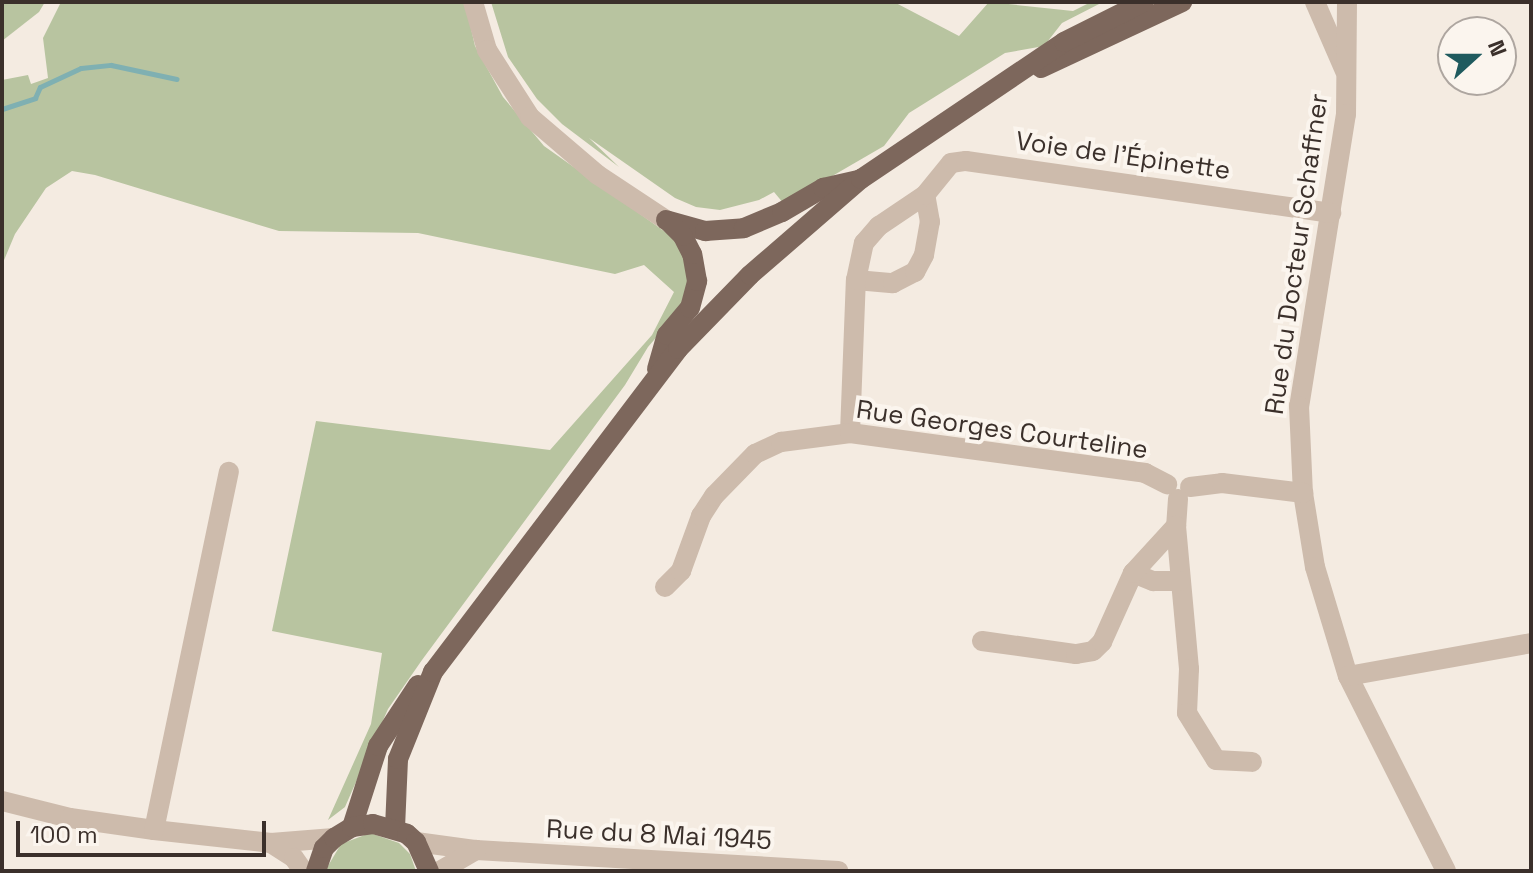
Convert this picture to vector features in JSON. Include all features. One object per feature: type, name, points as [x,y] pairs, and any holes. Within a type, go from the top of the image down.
[{"type":"main road","points":[[343,833],[378,746],[407,697],[433,672],[678,349],[750,275],[861,179],[1064,42],[1144,2]]},
{"type":"main road","points":[[1004,84],[1182,2]]},
{"type":"main road","points":[[666,220],[705,231],[744,228],[782,212],[823,188],[861,179]]},
{"type":"main road","points":[[653,380],[667,335],[690,308],[697,281],[692,254],[683,236],[666,220]]},
{"type":"main road","points":[[395,828],[398,759],[433,672]]},
{"type":"main road","points":[[316,871],[324,848],[343,833],[373,824],[395,828],[416,842],[429,871]]},
{"type":"street","points":[[473,2],[487,50],[530,117],[598,175],[666,220]]},
{"type":"street","name":"Rue du Docteur Schaffner","points":[[1315,2],[1346,72]]},
{"type":"street","name":"Rue du Docteur Schaffner","points":[[1347,2],[1349,55],[1346,114],[1301,391],[1303,493],[1315,567],[1348,676],[1446,871]]},
{"type":"street","name":"Voie de l'Épinette","points":[[850,433],[856,280],[860,255],[870,234],[925,195],[946,166],[966,161],[1331,213]]},
{"type":"street","points":[[856,280],[893,283],[915,272],[924,255],[930,222],[925,195]]},
{"type":"street","name":"Rue Georges Courteline","points":[[665,587],[681,571],[701,516],[714,496],[755,454],[781,442],[850,433],[1145,473],[1178,490],[1222,483],[1303,493]]},
{"type":"street","points":[[154,830],[229,472]]},
{"type":"street","points":[[1178,490],[1176,526],[1189,669],[1187,713],[1216,760],[1252,762]]},
{"type":"street","points":[[982,641],[1076,654],[1093,651],[1102,642],[1133,573],[1176,526]]},
{"type":"street","points":[[1133,573],[1153,581],[1180,581]]},
{"type":"street","points":[[1348,676],[1531,643]]},
{"type":"street","points":[[2,801],[70,818],[271,843],[343,833]]},
{"type":"street","name":"Rue du 8 Mai 1945","points":[[416,842],[476,850],[838,871]]},
{"type":"street","points":[[271,843],[294,858],[303,871]]},
{"type":"street","points":[[440,871],[476,850]]},
{"type":"green space","points":[[2,2],[45,2],[39,12],[2,41]]},
{"type":"green space","points":[[61,2],[465,2],[475,46],[503,97],[544,146],[671,236],[691,267],[684,305],[648,347],[625,385],[388,709],[345,807],[328,820],[371,724],[382,653],[272,631],[316,421],[550,450],[652,335],[674,292],[644,265],[615,274],[418,233],[279,231],[95,175],[72,171],[46,188],[15,234],[2,265],[2,80],[28,75],[31,84],[48,78],[43,38]]},
{"type":"green space","points":[[491,2],[894,2],[959,36],[989,2],[1073,11],[1091,2],[1103,2],[1062,23],[1044,46],[1005,53],[909,113],[884,146],[784,204],[774,192],[759,200],[720,210],[696,207],[675,198],[589,138],[619,167],[562,124],[537,99],[508,57]]},
{"type":"green space","points":[[370,833],[399,843],[410,854],[416,871],[325,871],[341,844]]},
{"type":"waterway","points":[[2,109],[35,98],[40,87],[81,68],[111,65],[177,79]]}]
